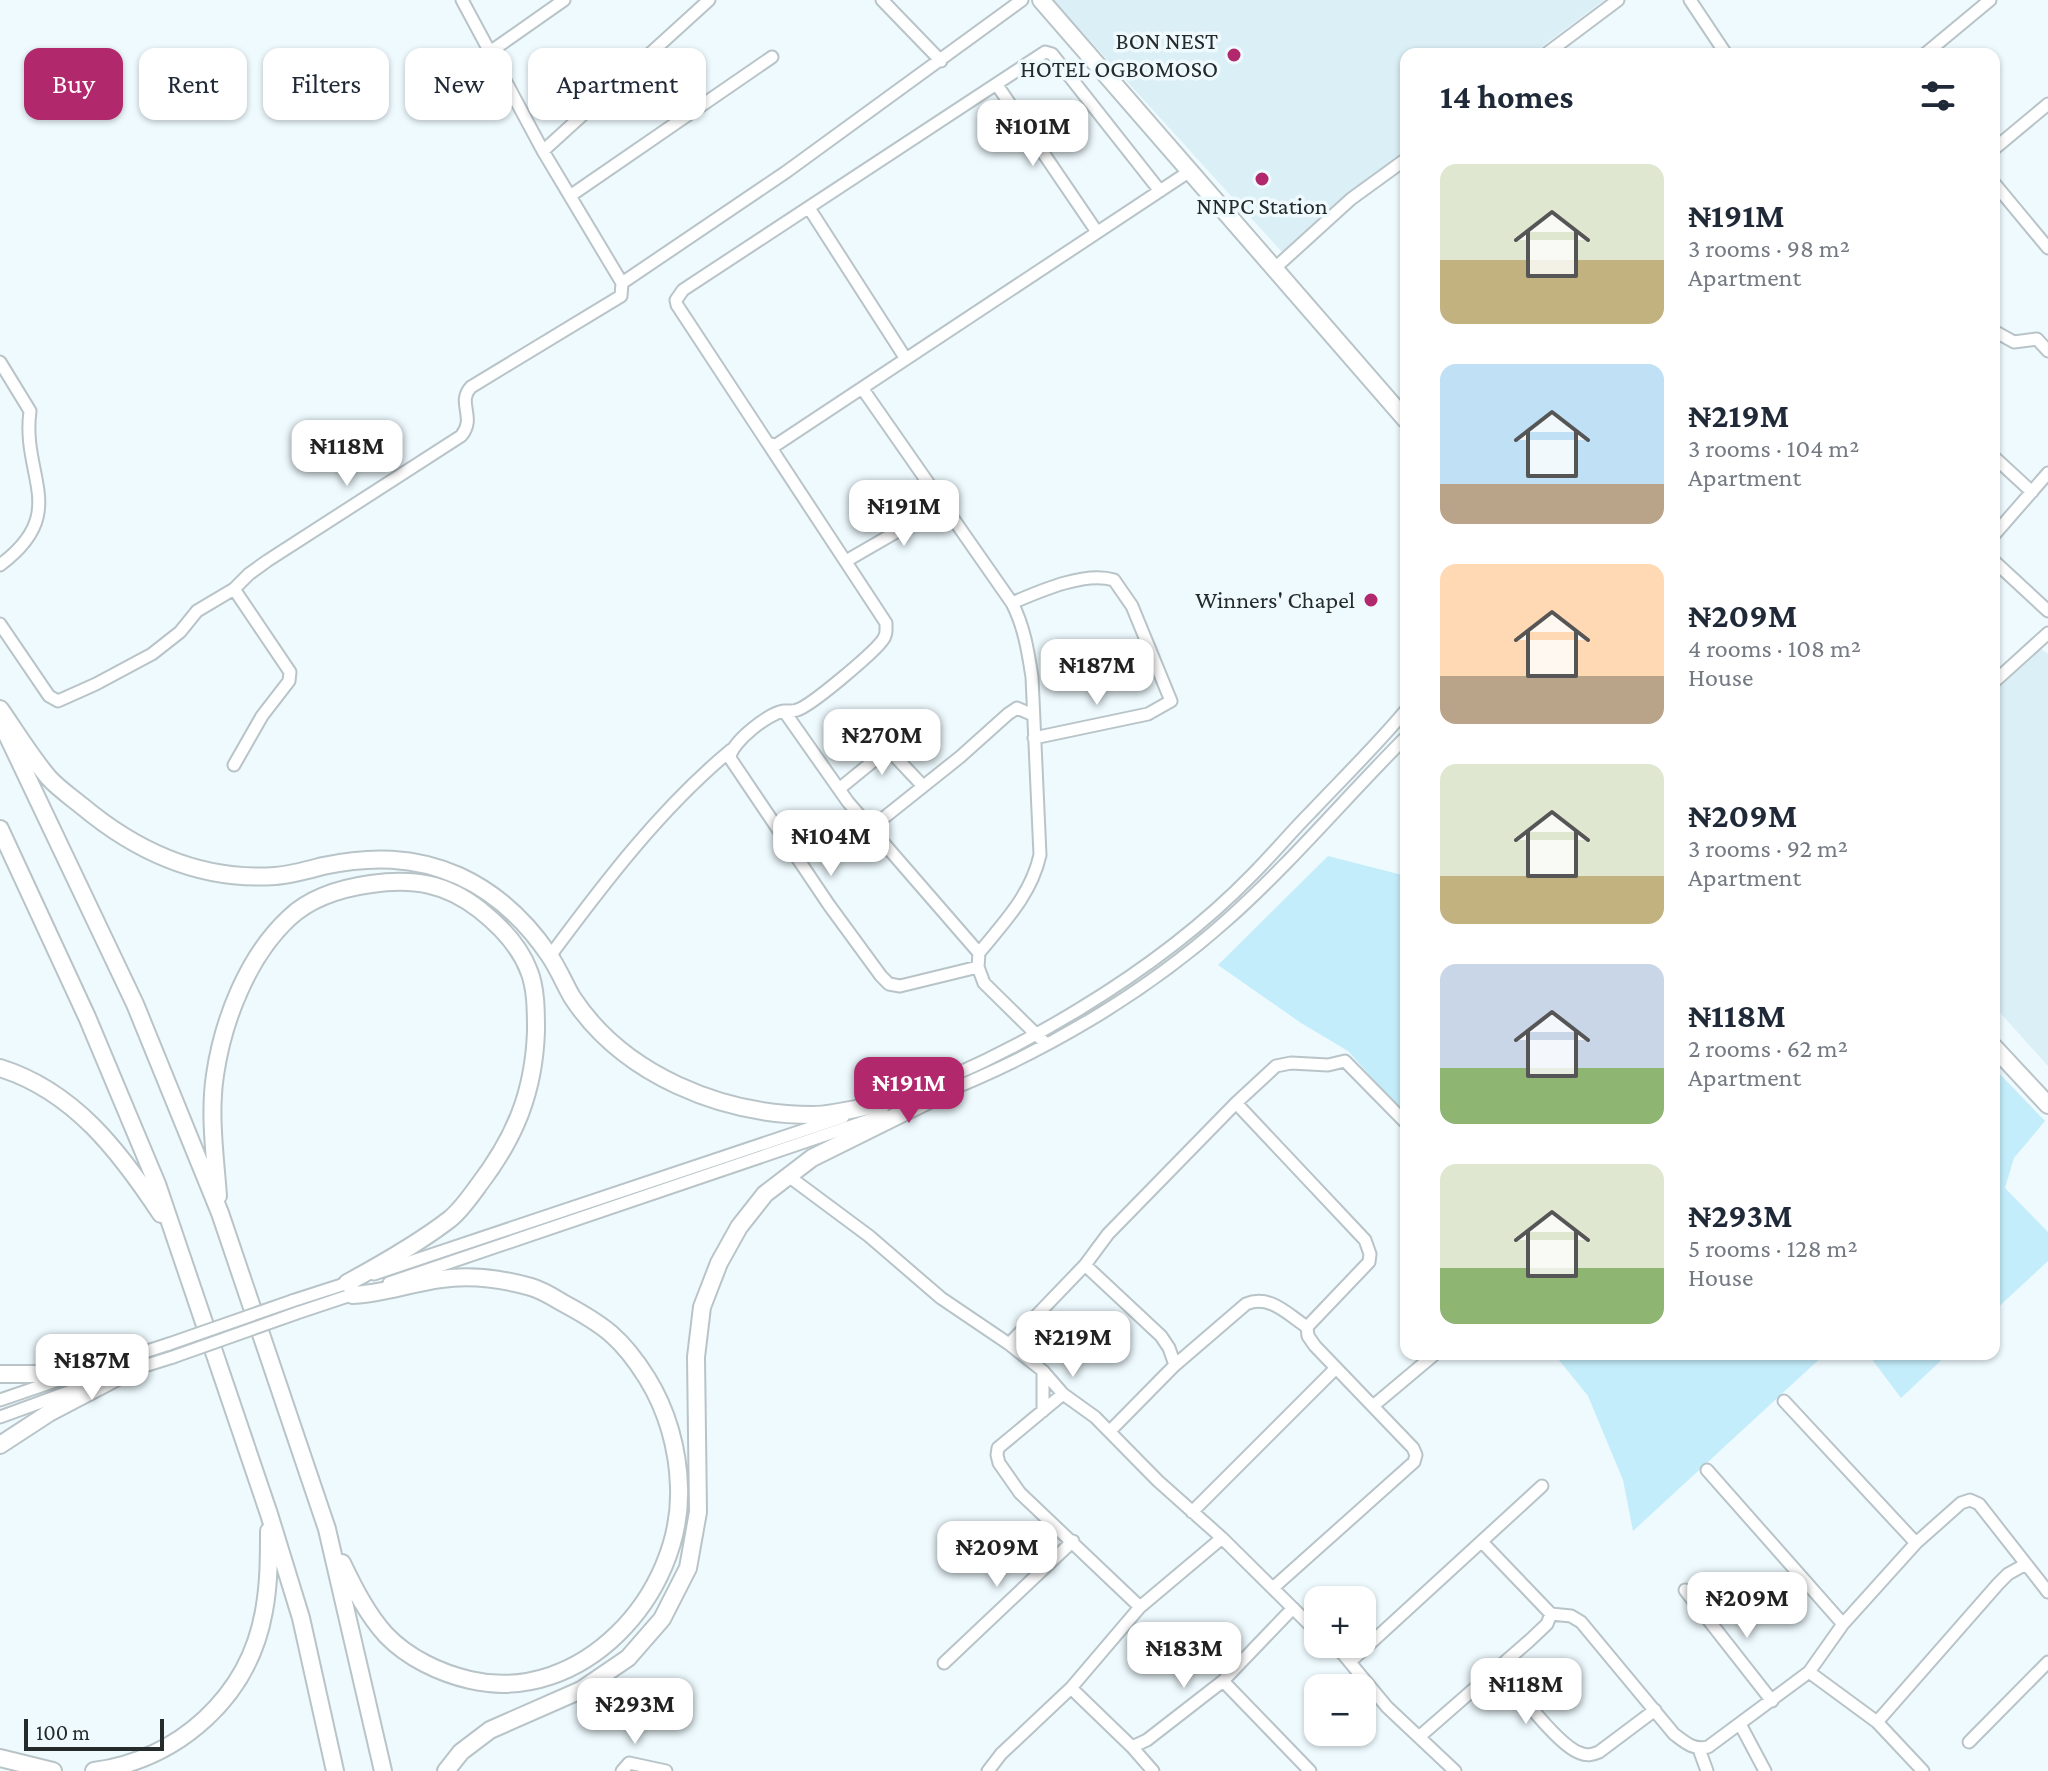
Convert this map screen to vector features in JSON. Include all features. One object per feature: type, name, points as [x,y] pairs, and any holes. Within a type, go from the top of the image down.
[{"type":"highway","points":[[1041,0],[1400,413]]},
{"type":"highway","points":[[0,709],[51,780],[102,823],[158,856],[239,875],[276,876],[351,860],[376,858],[435,866],[461,877],[522,919],[550,956],[573,999],[615,1047],[688,1092],[757,1111],[815,1115],[884,1103]]},
{"type":"highway","points":[[0,720],[135,1004],[220,1213],[327,1529],[383,1771]]},
{"type":"highway","points":[[0,829],[87,1017],[157,1184],[301,1618],[335,1771]]},
{"type":"highway","points":[[220,1213],[213,1126],[214,1077],[229,1015],[269,940],[290,916],[343,888],[401,880],[430,884],[456,894],[500,928],[529,970],[536,1017],[535,1064],[529,1088],[522,1114],[494,1166],[452,1217],[375,1268],[350,1289]]},
{"type":"highway","points":[[2000,1053],[2048,1105]]},
{"type":"highway","points":[[0,1068],[19,1074],[47,1090],[105,1136],[127,1163],[175,1236]]},
{"type":"highway","points":[[446,1771],[461,1752],[490,1730],[581,1690],[628,1658],[662,1619],[688,1568],[698,1512],[696,1357],[702,1307],[719,1263],[739,1227],[765,1194],[812,1158],[943,1093]]},
{"type":"highway","points":[[327,1529],[365,1608],[387,1636],[412,1656],[449,1675],[489,1684],[540,1680],[579,1665],[610,1642],[637,1614],[661,1573],[677,1515],[679,1489],[676,1454],[667,1421],[654,1390],[636,1360],[602,1324],[534,1288],[505,1281],[443,1279],[375,1294],[350,1289]]},
{"type":"highway","points":[[0,1374],[95,1368]]},
{"type":"highway","points":[[0,1445],[49,1413],[131,1370]]},
{"type":"highway","points":[[94,1771],[115,1768],[150,1756],[185,1736],[216,1710],[232,1691],[247,1664],[264,1614],[270,1574],[269,1514]]},
{"type":"highway","points":[[0,1758],[53,1771]]},
{"type":"street","points":[[462,0],[488,48]]},
{"type":"street","points":[[496,48],[564,0]]},
{"type":"street","points":[[543,151],[709,0]]},
{"type":"street","points":[[882,0],[941,61]]},
{"type":"street","points":[[622,283],[794,167],[1022,0]]},
{"type":"street","points":[[1554,48],[1618,0]]},
{"type":"street","points":[[1690,0],[1722,48]]},
{"type":"street","points":[[1932,48],[1990,0]]},
{"type":"street","points":[[550,956],[666,812],[702,774],[773,714],[797,710],[808,704],[882,642],[886,634],[886,623],[677,305],[676,300],[683,290],[1045,52],[1052,54],[1160,191]]},
{"type":"street","points":[[570,196],[772,57]]},
{"type":"street","points":[[997,85],[1097,232]]},
{"type":"street","points":[[0,624],[49,696],[58,701],[96,684],[152,654],[180,632],[197,611],[234,589],[249,574],[461,436],[468,428],[464,401],[465,393],[471,387],[621,296],[624,290],[622,283],[512,93]]},
{"type":"street","points":[[2000,144],[2048,104]]},
{"type":"street","points":[[1275,268],[1351,199],[1400,163]]},
{"type":"street","points":[[770,444],[776,445],[1190,171]]},
{"type":"street","points":[[2000,190],[2048,248]]},
{"type":"street","points":[[809,208],[906,359]]},
{"type":"street","points":[[2000,334],[2014,342],[2037,339],[2048,351]]},
{"type":"street","points":[[0,362],[30,411],[27,433],[38,488],[36,523],[30,537],[21,549],[0,565]]},
{"type":"street","points":[[862,388],[1019,617],[1027,648],[1033,715],[1040,855],[1036,873],[1025,896],[979,953],[978,967],[984,983],[1046,1044]]},
{"type":"street","points":[[2000,463],[2032,492]]},
{"type":"street","points":[[2000,528],[2048,473]]},
{"type":"street","points":[[846,561],[943,505]]},
{"type":"street","points":[[2000,567],[2048,611]]},
{"type":"street","points":[[1012,603],[1035,593],[1093,577],[1114,580],[1132,606],[1171,701],[1148,714],[1034,738]]},
{"type":"street","points":[[234,589],[290,672],[289,681],[262,716],[234,765]]},
{"type":"street","points":[[2000,677],[2048,633]]},
{"type":"street","points":[[871,828],[1017,708],[1033,715]]},
{"type":"street","points":[[784,711],[839,789],[979,953]]},
{"type":"street","points":[[350,1289],[884,1103],[940,1081],[1068,1017],[1201,921],[1253,874],[1400,716]]},
{"type":"street","points":[[0,1400],[888,1114],[1009,1064],[1147,983],[1211,933],[1400,743]]},
{"type":"street","points":[[839,789],[888,749],[922,785]]},
{"type":"street","points":[[731,750],[730,758],[829,905],[889,984],[900,986],[978,967]]},
{"type":"street","points":[[1280,844],[1291,856]]},
{"type":"street","points":[[1201,921],[1211,933]]},
{"type":"street","points":[[1009,1344],[1085,1265],[1108,1234],[1276,1066],[1291,1063],[1328,1065],[1345,1061],[1400,1117]]},
{"type":"street","points":[[1236,1103],[1365,1240],[1370,1254],[1369,1262],[1307,1327]]},
{"type":"street","points":[[787,1175],[869,1236],[941,1298],[1043,1371],[1063,1394],[1110,1431],[1158,1481],[1222,1538],[1304,1619]]},
{"type":"street","points":[[1085,1265],[1161,1336],[1175,1365]]},
{"type":"street","points":[[1110,1431],[1175,1365],[1246,1304],[1257,1299],[1269,1301],[1307,1327],[1308,1336],[1315,1346],[1413,1448],[1416,1455],[1414,1462],[1273,1588]]},
{"type":"street","points":[[0,1417],[173,1357],[295,1307]]},
{"type":"street","points":[[1373,1406],[1428,1360]]},
{"type":"street","points":[[1192,1512],[1336,1368]]},
{"type":"street","points":[[1043,1371],[1043,1411]]},
{"type":"street","points":[[1063,1394],[998,1448],[997,1455],[1006,1475],[1020,1493],[1140,1607]]},
{"type":"street","points":[[1784,1401],[1916,1543]]},
{"type":"street","points":[[1707,1470],[1843,1624]]},
{"type":"street","points":[[1350,1662],[1542,1486]]},
{"type":"street","points":[[1482,1542],[1551,1614],[1571,1616],[1581,1622],[1674,1734],[1699,1749],[1708,1747],[1809,1672],[1843,1624],[1916,1543],[1961,1503],[1970,1500],[1979,1504],[2048,1592]]},
{"type":"street","points":[[988,1771],[1001,1754],[1071,1688],[1140,1607],[1222,1538]]},
{"type":"street","points":[[944,1663],[1073,1541]]},
{"type":"street","points":[[1877,1722],[1998,1584],[2026,1564]]},
{"type":"street","points":[[1685,1590],[1772,1701]]},
{"type":"street","points":[[1132,1747],[1147,1740],[1223,1681],[1293,1608]]},
{"type":"street","points":[[1419,1737],[1529,1641],[1547,1624],[1551,1614]]},
{"type":"street","points":[[1346,1658],[1387,1707],[1455,1771]]},
{"type":"street","points":[[1969,1742],[2048,1662]]},
{"type":"street","points":[[1497,1667],[1562,1741],[1580,1753],[1591,1755],[1599,1752],[1655,1710]]},
{"type":"street","points":[[1809,1672],[1877,1722],[1923,1771]]},
{"type":"street","points":[[1223,1681],[1310,1771]]},
{"type":"street","points":[[1071,1688],[1153,1771]]},
{"type":"street","points":[[1740,1724],[1765,1771]]},
{"type":"street","points":[[1699,1749],[1707,1771]]},
{"type":"street","points":[[622,1771],[629,1763],[666,1771]]},
{"type":"shaded area","points":[[1053,0],[1604,0],[1540,48],[1400,48],[1400,154],[1282,252]]},
{"type":"shaded area","points":[[2041,649],[2048,654],[2048,1066],[2000,1013],[2000,685]]},
{"type":"shaded area","points":[[1328,856],[1400,874],[1400,1109],[1348,1051],[1301,1023],[1218,965]]},
{"type":"shaded area","points":[[2000,1074],[2045,1121],[2014,1158],[2005,1188],[2048,1232],[2048,1261],[2000,1305]]},
{"type":"shaded area","points":[[1559,1360],[1818,1360],[1633,1531],[1623,1480],[1588,1396]]},
{"type":"shaded area","points":[[1872,1360],[1942,1360],[1901,1398]]},
{"type":"place","name":"BON NEST HOTEL OGBOMOSO","points":[[1234,55]]},
{"type":"place","name":"NNPC Station","points":[[1262,179]]},
{"type":"place","name":"Winners' Chapel","points":[[1371,600]]}]
